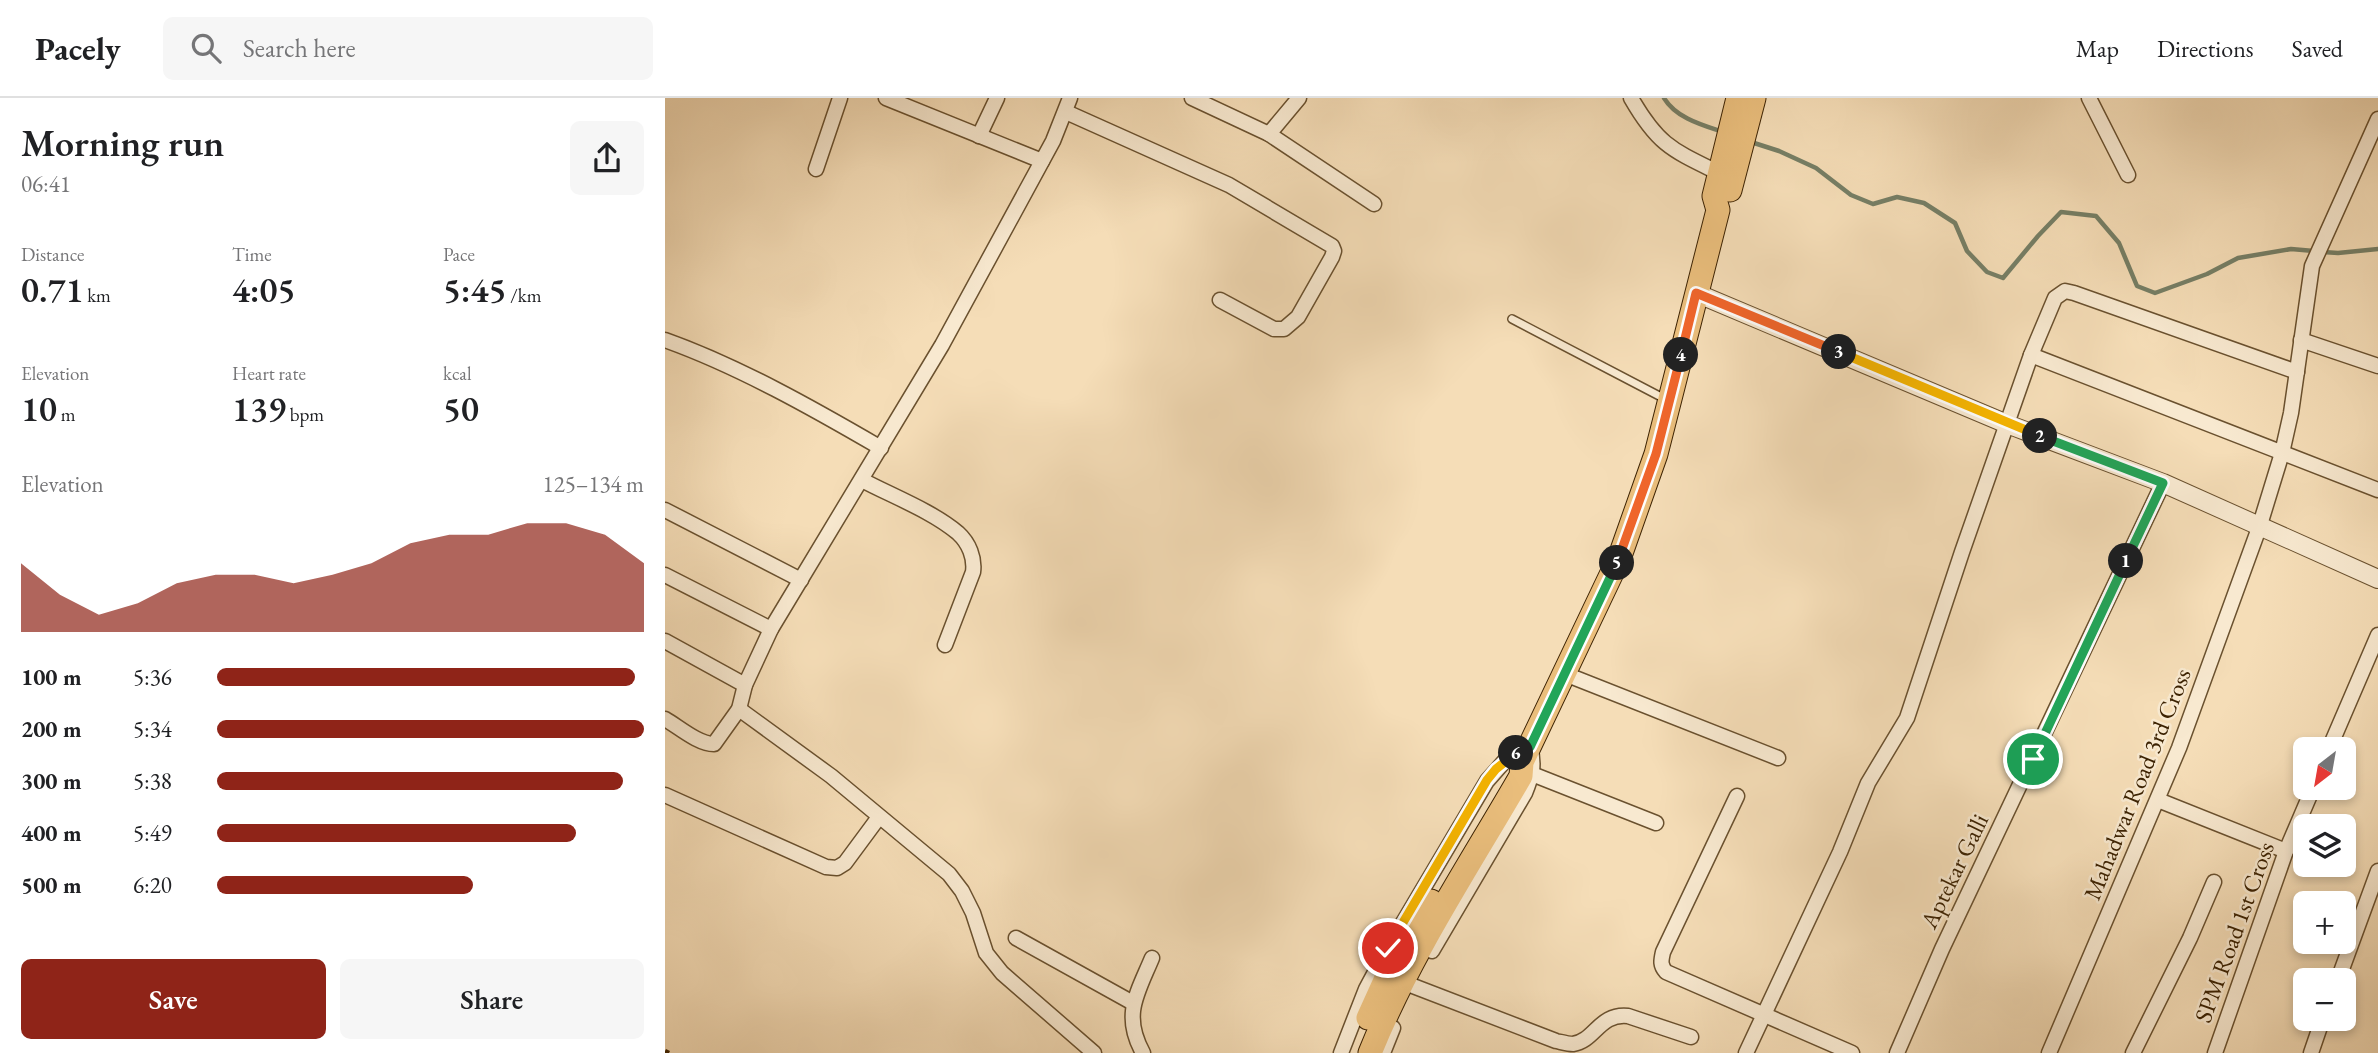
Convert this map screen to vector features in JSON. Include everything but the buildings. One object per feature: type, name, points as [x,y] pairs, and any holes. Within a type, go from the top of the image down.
[{"type":"main road","points":[[1370,1053],[1413,961],[1521,776],[1620,556],[1656,454],[1718,210],[1728,198],[1732,152],[1743,108]]},
{"type":"main road","points":[[1718,210],[1714,196],[1719,173],[1732,152]]},
{"type":"main road","points":[[1354,1053],[1392,965],[1509,769],[1528,761]]},
{"type":"street","points":[[816,169],[840,98]]},
{"type":"street","points":[[886,98],[924,104],[979,136],[1042,161]]},
{"type":"street","points":[[979,136],[997,98]]},
{"type":"street","points":[[1192,98],[1269,134],[1374,204]]},
{"type":"street","points":[[1269,134],[1299,98]]},
{"type":"street","points":[[1631,98],[1661,141],[1719,173]]},
{"type":"street","points":[[2089,98],[2128,175]]},
{"type":"street","points":[[665,719],[701,740],[714,744],[739,709],[745,685],[771,629],[942,345],[1042,161],[1068,105],[1230,185],[1332,246],[1332,257],[1298,317],[1284,329],[1274,329],[1220,300]]},
{"type":"street","name":"Mahadwar Road 3rd Cross","points":[[2049,1053],[2179,748],[2259,528],[2282,453],[2312,266],[2378,119]]},
{"type":"street","points":[[1746,1053],[1834,865],[1868,783],[1907,718],[2031,355],[2055,298],[2065,291],[2074,293],[2297,372]]},
{"type":"street","points":[[1696,293],[2007,424],[2163,483],[2378,579]]},
{"type":"street","points":[[665,340],[692,350],[823,415],[881,449]]},
{"type":"street","points":[[2301,340],[2378,366]]},
{"type":"street","points":[[2031,355],[2378,490]]},
{"type":"street","points":[[862,480],[939,520],[960,535],[968,547],[975,562],[973,572],[945,645]]},
{"type":"street","name":"Aptekar Galli","points":[[1897,1053],[1942,949],[2163,483]]},
{"type":"street","points":[[665,510],[801,580]]},
{"type":"street","points":[[665,575],[771,629]]},
{"type":"street","points":[[2334,737],[2378,635]]},
{"type":"street","points":[[665,641],[745,685]]},
{"type":"street","points":[[1565,674],[1778,758]]},
{"type":"street","points":[[739,709],[831,776],[949,874],[962,891],[973,913],[986,953],[1002,973],[1094,1053]]},
{"type":"street","points":[[1341,1053],[1366,989],[1382,958],[1487,780],[1510,755],[1528,761],[1656,823]]},
{"type":"street","points":[[1383,1053],[1413,986],[1525,793],[1528,761]]},
{"type":"street","points":[[665,795],[826,867],[837,868],[845,863],[879,817]]},
{"type":"street","points":[[1737,796],[1661,961],[1666,972],[1765,1015],[1824,1048],[1851,1053]]},
{"type":"street","points":[[2158,800],[2286,851]]},
{"type":"street","name":"SPM Road 1st Cross","points":[[2215,1053],[2286,851],[2308,800]]},
{"type":"street","points":[[2342,968],[2378,871]]},
{"type":"street","points":[[2133,1053],[2190,938],[2214,882]]},
{"type":"street","points":[[1016,938],[1133,1003]]},
{"type":"street","points":[[1143,1053],[1133,1030],[1133,1003],[1152,958]]},
{"type":"street","points":[[1413,986],[1556,1041],[1572,1044],[1583,1040],[1608,1019],[1618,1015],[1691,1037]]},
{"type":"street","points":[[2311,1053],[2319,1031]]},
{"type":"lane","points":[[1512,319],[1669,401]]},
{"type":"waterway","points":[[1664,98],[1682,116],[1723,132]]},
{"type":"waterway","points":[[1751,142],[1816,168],[1851,195],[1873,204],[1897,197],[1924,203],[1955,223],[1967,251],[1987,272],[2003,278],[2061,212],[2096,216],[2119,243],[2137,286],[2155,293],[2207,274],[2238,258],[2291,249],[2314,251]]},
{"type":"waterway","points":[[2323,252],[2378,249]]},
{"type":"railway","points":[[665,1051],[669,1053]]},
{"type":"route","points":[[1388,948],[1487,780],[1510,755],[1530,747],[1565,674],[1620,556],[1656,454],[1696,293],[2007,424],[2163,483],[2033,759]]}]
